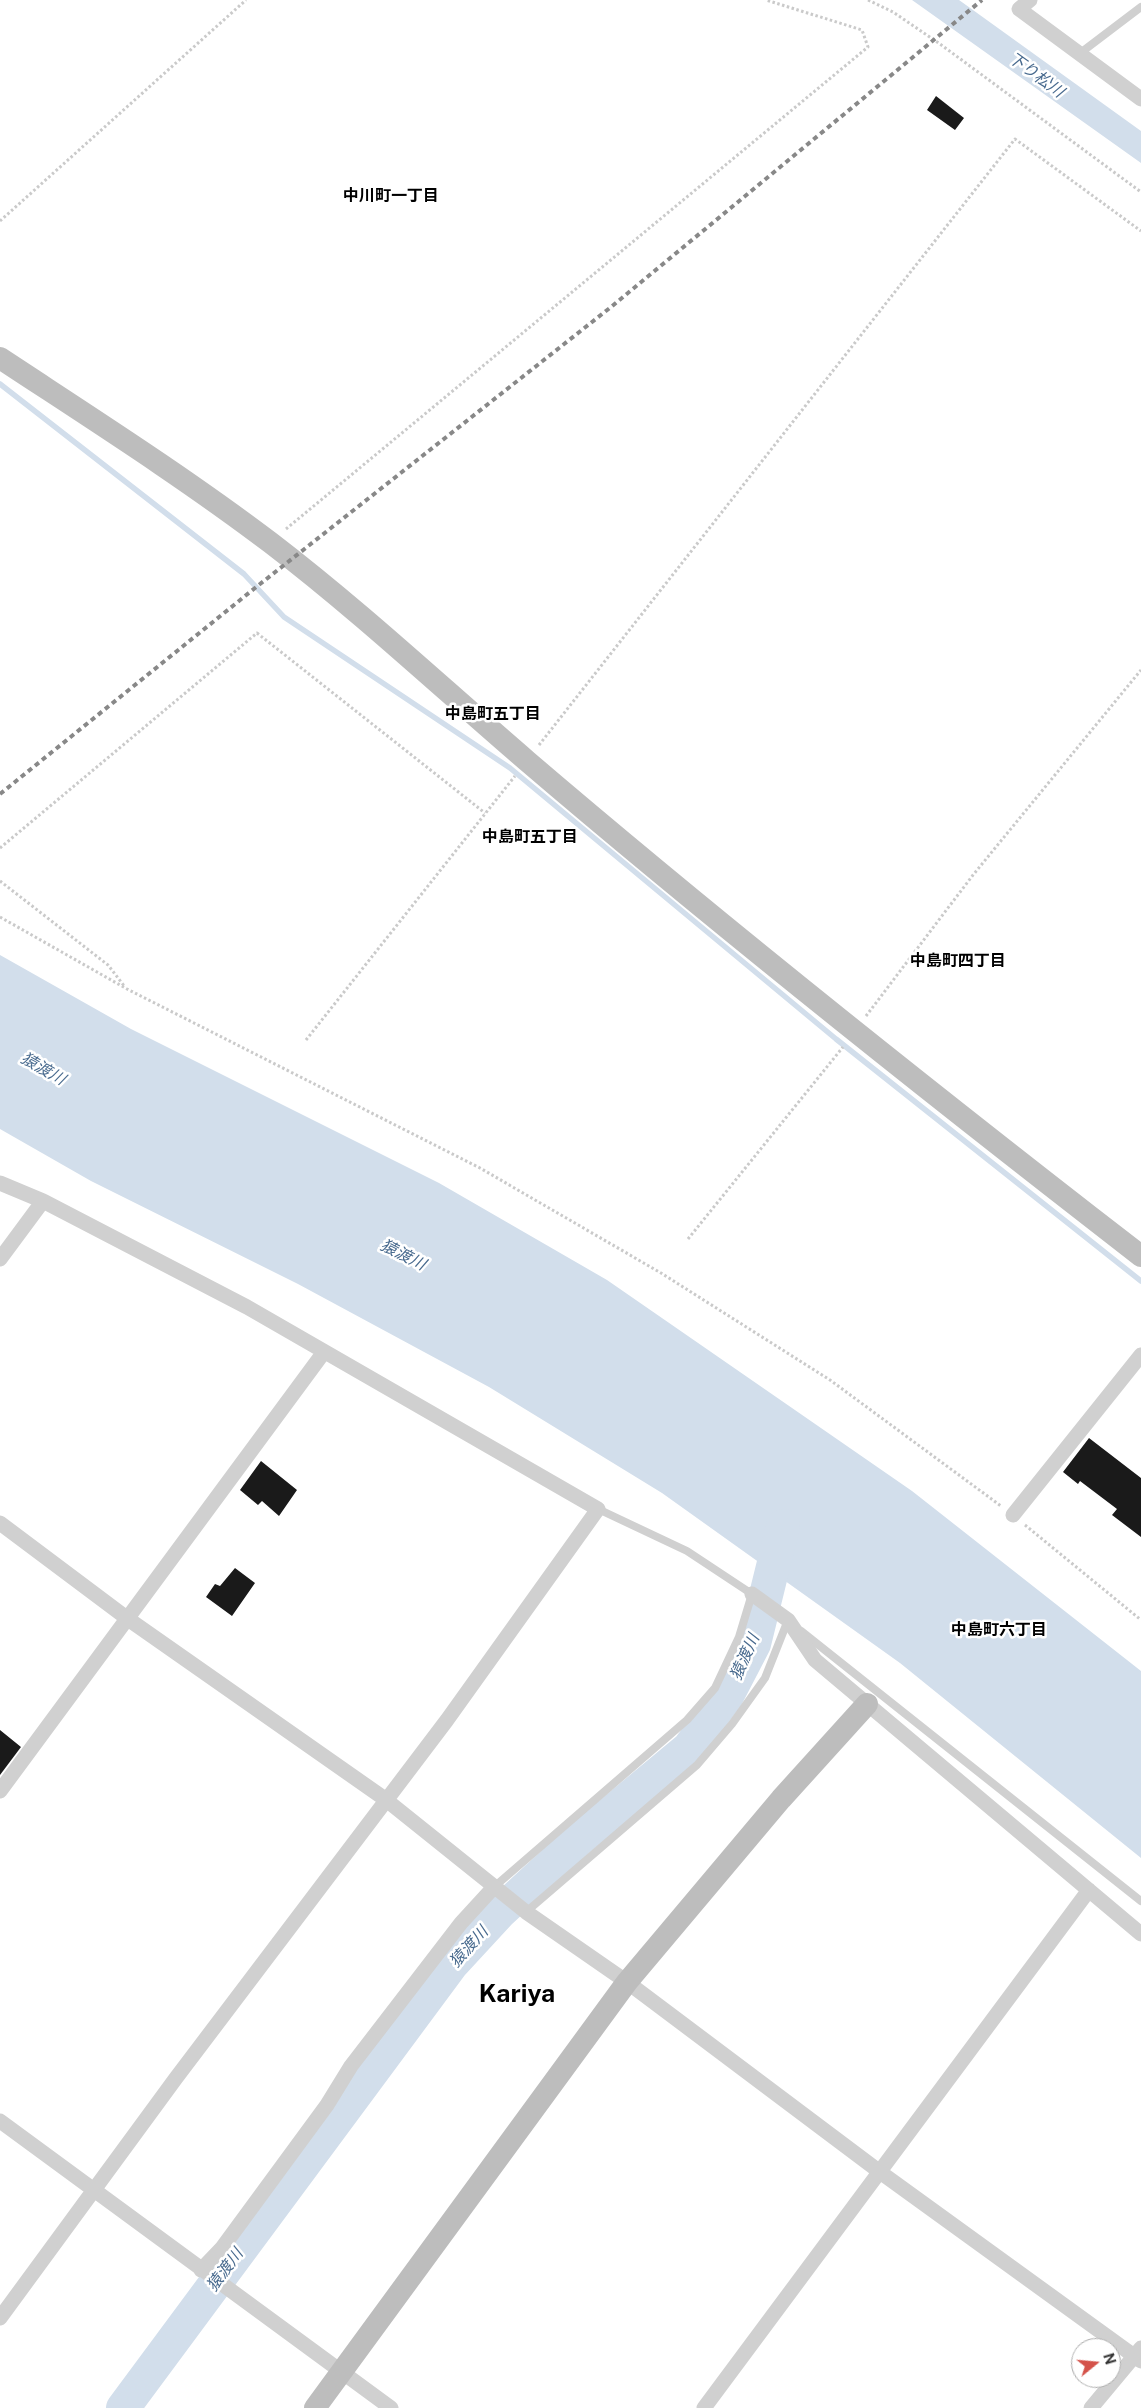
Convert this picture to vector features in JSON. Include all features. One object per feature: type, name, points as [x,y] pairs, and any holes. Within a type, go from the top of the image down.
[{"type":"street","points":[[1030,0],[1019,8],[1078,54],[1141,99]]},
{"type":"street","points":[[0,358],[270,542],[371,623],[526,761],[854,1033],[1141,1256]]},
{"type":"street","points":[[0,1183],[43,1201],[247,1307],[461,1428],[598,1509],[551,1571],[447,1720],[385,1799],[0,2318]]},
{"type":"street","points":[[0,1259],[43,1201]]},
{"type":"street","points":[[0,1791],[324,1352]]},
{"type":"street","points":[[1013,1515],[1141,1355]]},
{"type":"street","points":[[0,1523],[128,1619],[385,1799],[526,1911],[627,1982],[880,2172],[1139,2355],[1091,2408]]},
{"type":"street","points":[[752,1594],[788,1620],[815,1660],[1141,1934]]},
{"type":"street","points":[[315,2408],[627,1982],[782,1799],[868,1704]]},
{"type":"street","points":[[201,2270],[222,2248],[326,2105],[351,2066],[461,1923],[495,1887]]},
{"type":"street","points":[[704,2408],[880,2172],[962,2058],[1089,1890]]},
{"type":"street","points":[[0,2121],[391,2408]]},
{"type":"lane","points":[[1078,54],[1141,7]]},
{"type":"lane","points":[[495,1887],[687,1720],[715,1688],[739,1637],[752,1594],[687,1551],[598,1509]]},
{"type":"lane","points":[[526,1911],[696,1764],[732,1724],[765,1678],[788,1620],[1141,1901]]},
{"type":"path","points":[[0,221],[246,0]]},
{"type":"path","points":[[270,542],[868,47],[862,30],[766,0]]},
{"type":"path","points":[[868,0],[893,12],[940,44],[1141,192]]},
{"type":"path","points":[[526,761],[1015,139],[1141,231]]},
{"type":"path","points":[[0,848],[257,633],[485,813]]},
{"type":"path","points":[[854,1033],[974,876],[1141,670]]},
{"type":"path","points":[[306,1040],[508,784]]},
{"type":"path","points":[[0,882],[108,966],[127,989]]},
{"type":"path","points":[[0,917],[127,989],[480,1168],[662,1273],[830,1380],[1013,1515],[1141,1620]]},
{"type":"path","points":[[688,1239],[836,1056]]},
{"type":"water","name":"下り松川","points":[[912,0],[959,0],[1141,131],[1141,163]]},
{"type":"water","points":[[0,955],[131,1029],[439,1183],[607,1280],[912,1491],[1141,1671],[1141,1858],[900,1663],[662,1493],[489,1387],[298,1284],[91,1181],[0,1129]]},
{"type":"building","points":[[936,96],[964,118],[955,130],[927,110]]},
{"type":"building","points":[[1089,1438],[1141,1478],[1141,1537],[1112,1515],[1117,1509],[1080,1481],[1078,1484],[1063,1472]]},
{"type":"building","points":[[261,1461],[297,1490],[279,1516],[262,1501],[258,1505],[240,1490]]},
{"type":"building","points":[[235,1568],[255,1583],[232,1616],[206,1597],[215,1584],[220,1586]]},
{"type":"building","points":[[0,1730],[21,1747],[0,1775]]},
{"type":"waterway","points":[[0,384],[244,574],[284,617],[510,768],[836,1039],[1141,1281]]},
{"type":"waterway","name":"猿渡川","points":[[123,2408],[452,1964],[500,1912],[577,1841],[689,1748],[727,1696],[754,1644],[783,1526]]},
{"type":"railway","points":[[0,794],[255,588],[611,307],[982,0]]},
{"type":"district","name":"中川町一丁目","points":[[391,196]]},
{"type":"district","name":"中島町五丁目","points":[[493,714]]},
{"type":"district","name":"中島町五丁目","points":[[530,837]]},
{"type":"district","name":"中島町四丁目","points":[[958,961]]},
{"type":"district","name":"中島町六丁目","points":[[999,1630]]},
{"type":"district","name":"Kariya","points":[[517,1994]]}]
